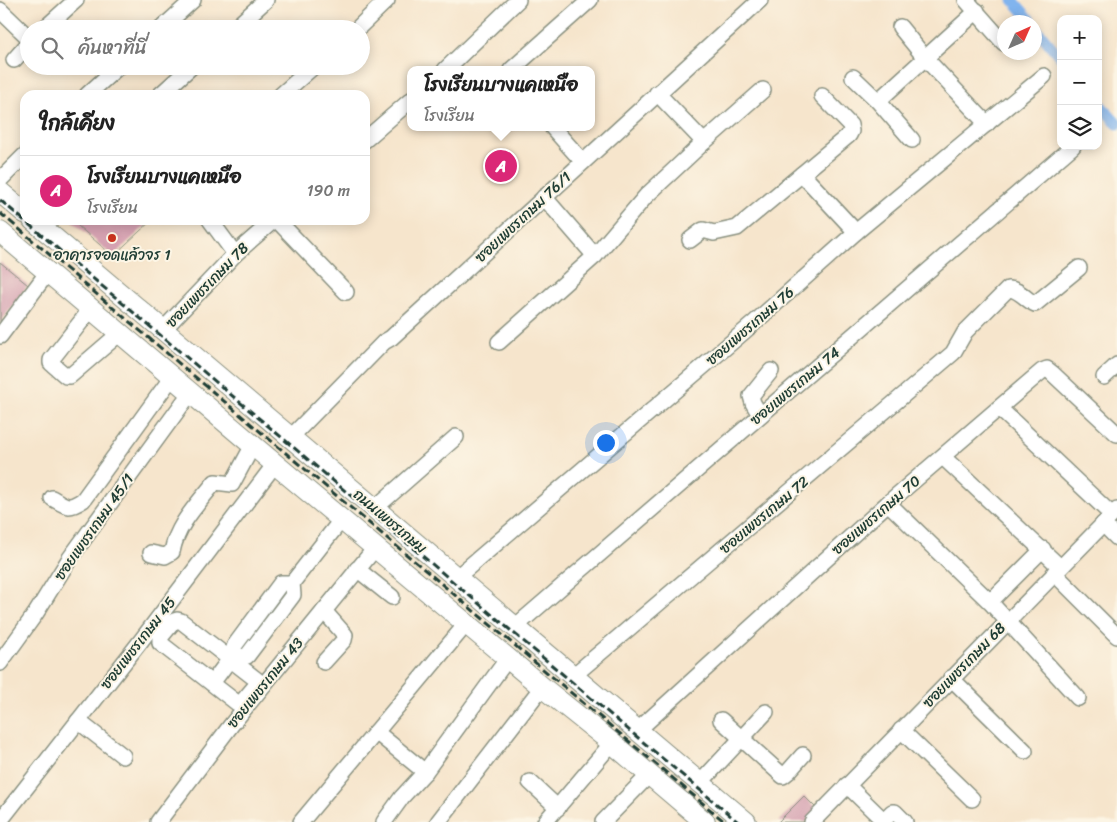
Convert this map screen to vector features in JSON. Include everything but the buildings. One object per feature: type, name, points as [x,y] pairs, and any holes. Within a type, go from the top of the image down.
[{"type":"main road","points":[[0,192],[20,209]]},
{"type":"main road","name":"ถนนเพชรเกษม","points":[[39,225],[746,822]]},
{"type":"main road","name":"ถนนเพชรเกษม","points":[[0,232],[252,445],[705,822]]},
{"type":"main road","points":[[617,747],[638,730]]},
{"type":"main road","points":[[649,775],[667,755]]},
{"type":"street","points":[[54,20],[76,0]]},
{"type":"street","points":[[171,20],[193,0]]},
{"type":"street","points":[[244,20],[266,0]]},
{"type":"street","points":[[366,20],[387,0]]},
{"type":"street","points":[[449,66],[518,0]]},
{"type":"street","points":[[516,66],[590,0]]},
{"type":"street","name":"ซอยเพชรเกษม 76/1","points":[[291,438],[384,342],[391,338],[760,0]]},
{"type":"street","points":[[966,0],[997,35]]},
{"type":"street","points":[[0,10],[20,29]]},
{"type":"street","points":[[878,101],[977,11]]},
{"type":"street","points":[[900,27],[987,124]]},
{"type":"street","points":[[14,60],[20,54]]},
{"type":"street","points":[[92,90],[109,75]]},
{"type":"street","points":[[166,90],[182,75]]},
{"type":"street","points":[[287,90],[304,75]]},
{"type":"street","name":"ซอยเพชรเกษม 76","points":[[457,577],[754,323],[856,232],[1044,76]]},
{"type":"street","points":[[853,77],[878,101],[912,140]]},
{"type":"street","points":[[499,342],[595,256],[646,196],[763,90]]},
{"type":"street","points":[[657,93],[704,142]]},
{"type":"street","points":[[690,240],[703,230],[714,233],[737,228],[849,135],[851,131],[850,125],[822,96]]},
{"type":"street","points":[[370,136],[407,103]]},
{"type":"street","points":[[556,131],[583,162]]},
{"type":"street","name":"ซอยเพชรเกษม 74","points":[[516,626],[1068,150]]},
{"type":"street","points":[[0,180],[20,160]]},
{"type":"street","points":[[802,174],[856,232]]},
{"type":"street","points":[[544,197],[595,256]]},
{"type":"street","points":[[214,225],[235,254]]},
{"type":"street","name":"ซอยเพชรเกษม 78","points":[[163,330],[235,254],[270,225]]},
{"type":"street","points":[[281,225],[346,292]]},
{"type":"street","name":"ซอยเพชรเกษม 72","points":[[574,676],[954,353],[965,332],[1008,289],[1015,289],[1035,304],[1079,268]]},
{"type":"street","points":[[0,336],[48,272]]},
{"type":"street","points":[[91,309],[51,360],[51,363],[66,376],[70,376],[83,366],[120,333]]},
{"type":"street","points":[[1104,377],[1117,365]]},
{"type":"street","name":"ซอยเพชรเกษม 70","points":[[638,730],[888,503],[1042,371],[1047,369],[1117,434]]},
{"type":"street","points":[[760,415],[753,403],[752,396],[770,371]]},
{"type":"street","points":[[52,498],[68,507],[74,506],[82,500],[172,377]]},
{"type":"street","name":"ซอยเพชรเกษม 45/1","points":[[0,662],[36,613],[70,558],[191,392]]},
{"type":"street","points":[[999,408],[1111,516],[1117,538]]},
{"type":"street","points":[[374,509],[456,437]]},
{"type":"street","points":[[151,553],[164,556],[172,552],[176,534],[182,524],[215,482],[232,484],[252,445]]},
{"type":"street","points":[[943,457],[1043,550],[1057,570],[1117,636]]},
{"type":"street","name":"ซอยเพชรเกษม 45","points":[[0,821],[140,642],[275,464]]},
{"type":"street","points":[[888,503],[990,602],[1078,698]]},
{"type":"street","name":"ซอยเพชรเกษม 68","points":[[812,822],[1111,516]]},
{"type":"street","points":[[212,683],[230,659],[247,656],[293,595],[292,583],[342,519]]},
{"type":"street","name":"ซอยเพชรเกษม 43","points":[[158,822],[232,724],[376,547]]},
{"type":"street","points":[[990,602],[1043,550]]},
{"type":"street","points":[[357,569],[392,597]]},
{"type":"street","points":[[324,611],[346,635],[344,640],[324,662]]},
{"type":"street","points":[[174,621],[181,621],[257,680],[258,683],[239,704],[212,683],[160,643],[160,638],[174,621]]},
{"type":"street","points":[[301,822],[467,623]]},
{"type":"street","points":[[384,822],[402,797],[425,772],[508,658]]},
{"type":"street","points":[[951,678],[1025,752]]},
{"type":"street","points":[[438,822],[542,687]]},
{"type":"street","points":[[700,783],[766,712]]},
{"type":"street","points":[[721,720],[782,776],[803,755]]},
{"type":"street","points":[[78,721],[123,756]]},
{"type":"street","points":[[901,730],[972,799]]},
{"type":"street","points":[[376,732],[425,772]]},
{"type":"street","points":[[545,822],[617,747]]},
{"type":"street","points":[[604,822],[649,775]]},
{"type":"street","points":[[530,782],[558,808]]},
{"type":"street","points":[[848,785],[882,821],[892,812],[895,812],[905,822]]},
{"type":"waterway","points":[[1013,0],[1026,15]]},
{"type":"waterway","points":[[1042,35],[1057,53]]},
{"type":"waterway","points":[[1101,105],[1117,124]]},
{"type":"railway","points":[[0,200],[20,217]]},
{"type":"railway","points":[[0,213],[725,822]]},
{"type":"railway","points":[[30,225],[738,822]]},
{"type":"place","name":"โรงเรียนบางแคเหนือ","points":[[501,166]]},
{"type":"place","name":"อาคารจอดแล้วจร 1","points":[[112,238]]}]
